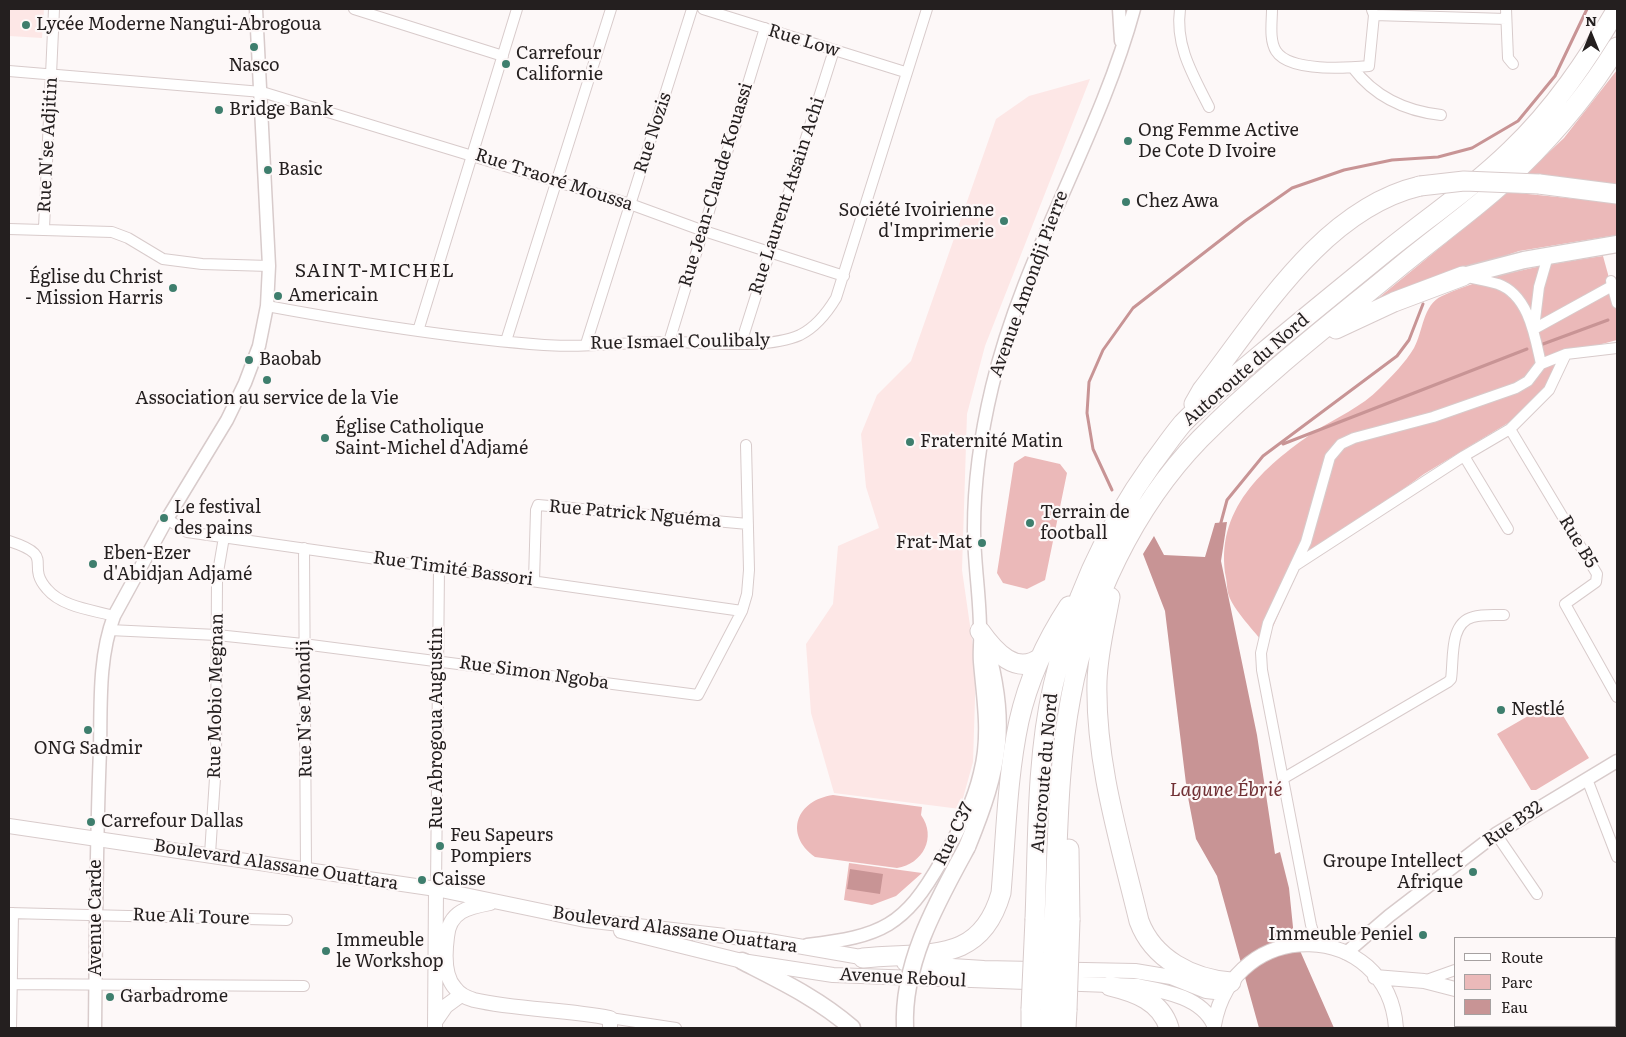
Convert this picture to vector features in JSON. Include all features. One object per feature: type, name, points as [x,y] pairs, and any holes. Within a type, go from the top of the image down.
[{"type":"highway","name":"Autoroute du Nord","points":[[1031,1028],[1043,760],[1052,687],[1090,573],[1118,514],[1183,424],[1232,378],[1305,317],[1474,183],[1541,120],[1590,55],[1617,9]]},
{"type":"highway","name":"Autoroute du Nord","points":[[1058,1019],[1062,920],[1063,758],[1071,693],[1080,658],[1100,598],[1134,528],[1158,492],[1198,441],[1244,397],[1520,168],[1580,102],[1617,47]]},
{"type":"highway","points":[[1183,424],[1202,390],[1311,252],[1330,234],[1367,207],[1385,198],[1420,186],[1464,181],[1539,184],[1617,194]]},
{"type":"highway","points":[[1306,345],[1394,302],[1463,276]]},
{"type":"highway","points":[[1119,557],[1102,637],[1098,680],[1098,717],[1106,785],[1139,921],[1148,942],[1171,963],[1203,978],[1231,983]]},
{"type":"highway","points":[[863,958],[940,954],[959,948],[978,937],[989,923],[997,909],[1001,893],[1019,722],[1041,657],[1062,616],[1090,573]]},
{"type":"highway","points":[[980,631],[997,651],[1015,664],[1034,663],[1041,657]]},
{"type":"highway","points":[[1110,986],[1134,993],[1151,1003],[1164,1015],[1169,1028]]},
{"type":"main road","points":[[1463,276],[1548,256],[1617,244]]},
{"type":"main road","points":[[905,1028],[908,992],[916,955],[942,893],[967,847],[986,800],[994,773],[998,742],[995,685],[980,631]]},
{"type":"main road","name":"Boulevard Alassane Ouattara","points":[[9,826],[96,837],[436,889],[585,920],[681,930],[797,946],[863,958],[955,967],[1136,971],[1171,977],[1206,991],[1231,983]]},
{"type":"main road","points":[[435,1025],[436,889]]},
{"type":"main road","points":[[497,901],[471,906],[457,914],[450,924],[446,959],[450,982],[462,994],[479,1000],[582,1012],[610,1023]]},
{"type":"main road","name":"Avenue Reboul","points":[[585,920],[742,961],[833,975],[1137,986],[1167,992],[1191,1002],[1210,1014],[1214,1026]]},
{"type":"main road","points":[[1214,1026],[1231,983],[1264,953],[1283,947],[1316,944],[1346,953],[1365,966],[1388,997],[1396,1028]]},
{"type":"main road","points":[[742,961],[809,995],[831,1009],[852,1028]]},
{"type":"main road","points":[[1375,977],[1424,981],[1454,988]]},
{"type":"main road","points":[[435,1025],[446,1006],[462,994]]},
{"type":"street","name":"Rue N'se Adjitin","points":[[54,9],[44,228],[112,232],[128,238],[163,259],[202,264],[269,266]]},
{"type":"street","name":"Avenue Carde","points":[[95,1028],[96,837],[103,664],[109,630],[114,616],[167,519],[227,420],[245,383],[259,346],[267,306],[269,266],[262,92],[256,9]]},
{"type":"street","points":[[354,9],[503,56]]},
{"type":"street","points":[[418,331],[517,9]]},
{"type":"street","points":[[506,341],[611,9]]},
{"type":"street","name":"Rue Nozis","points":[[586,344],[692,9]]},
{"type":"street","name":"Rue Low","points":[[703,9],[905,72]]},
{"type":"street","name":"Rue Ismael Coulibaly","points":[[267,306],[418,331],[546,345],[669,342],[741,343],[782,341],[800,334],[814,326],[826,314],[836,298],[905,72],[927,9]]},
{"type":"street","points":[[1120,9],[1122,53]]},
{"type":"street","name":"Avenue Amondji Pierre","points":[[980,631],[976,568],[975,504],[978,463],[991,390],[1005,341],[1044,238],[1122,53],[1134,9]]},
{"type":"street","points":[[1180,9],[1178,24],[1183,53],[1209,107]]},
{"type":"street","points":[[1272,9],[1272,38],[1276,51],[1284,60],[1296,65],[1353,68],[1369,66],[1373,12],[1506,14],[1508,58],[1513,64]]},
{"type":"street","name":"Rue Jean-Claude Kouassi","points":[[669,342],[701,230],[765,28]]},
{"type":"street","name":"Rue Laurent Atsain Achi","points":[[741,343],[834,50]]},
{"type":"street","points":[[1353,68],[1364,82],[1401,106],[1419,113],[1441,114]]},
{"type":"street","name":"Rue Traoré Moussa","points":[[9,71],[262,92],[556,180],[701,230],[844,276]]},
{"type":"street","points":[[9,229],[44,228]]},
{"type":"street","points":[[1534,329],[1539,287],[1548,256]]},
{"type":"street","points":[[1463,276],[1499,284],[1512,294],[1526,313],[1534,329],[1542,364]]},
{"type":"street","points":[[1534,329],[1611,283],[1617,303]]},
{"type":"street","points":[[1316,944],[1262,670],[1261,653],[1268,623],[1296,566],[1313,521],[1330,457],[1341,444],[1354,438],[1432,417],[1516,388],[1528,381],[1542,364],[1566,354],[1617,348]]},
{"type":"street","points":[[1296,566],[1464,456],[1510,429],[1549,390],[1566,354]]},
{"type":"street","name":"Rue B5","points":[[1510,429],[1597,574],[1596,582],[1565,604],[1617,697]]},
{"type":"street","name":"Rue Simon Ngoba","points":[[109,630],[217,635],[303,644],[698,695],[742,611],[747,594],[749,570],[746,445]]},
{"type":"street","points":[[1464,456],[1508,529]]},
{"type":"street","name":"Rue Patrick Nguéma","points":[[534,581],[536,510],[538,505],[748,524]]},
{"type":"street","name":"Rue Timité Bassori","points":[[167,519],[187,532],[742,611]]},
{"type":"street","name":"Rue Mobio Megnan","points":[[210,854],[216,764],[217,578],[224,537]]},
{"type":"street","points":[[9,540],[33,551],[38,557],[40,581],[60,600],[114,616]]},
{"type":"street","name":"Rue N'se Mondji","points":[[304,548],[303,644],[307,720],[306,870]]},
{"type":"street","name":"Rue Abrogoua Augustin","points":[[436,889],[436,660],[439,567]]},
{"type":"street","points":[[1284,778],[1448,682],[1451,678],[1455,640],[1462,624],[1474,616],[1504,614]]},
{"type":"street","name":"Rue C37","points":[[797,946],[851,940],[876,932],[894,922],[914,903],[935,873],[957,832],[980,772],[986,707],[980,662],[980,631]]},
{"type":"street","name":"Rue B32","points":[[1346,953],[1496,834],[1617,761]]},
{"type":"street","points":[[1587,779],[1617,857]]},
{"type":"street","points":[[1496,834],[1537,894]]},
{"type":"street","points":[[11,913],[11,1028]]},
{"type":"street","name":"Rue Ali Toure","points":[[11,913],[287,920]]},
{"type":"street","points":[[1424,981],[1454,970]]},
{"type":"street","points":[[10,984],[304,986]]},
{"type":"street","points":[[610,1023],[676,1028]]},
{"type":"shaded area","name":"Lycée Moderne Nangui-Abrogoua","points":[[9,9],[44,9],[42,38],[9,36]]},
{"type":"shaded area","points":[[1090,79],[985,346],[967,414],[962,570],[976,667],[973,762],[960,809],[834,793],[811,713],[806,644],[833,604],[838,546],[879,528],[866,487],[861,434],[877,395],[911,361],[996,119],[1029,96]]},
{"type":"green space","points":[[1617,70],[1617,185],[1525,175],[1564,138]]},
{"type":"green space","points":[[1508,192],[1617,203],[1617,235],[1519,251],[1376,300]]},
{"type":"green space","points":[[1603,256],[1617,307],[1617,340],[1568,353],[1547,386],[1513,420],[1424,474],[1301,563],[1265,645],[1231,601],[1227,589],[1224,554],[1228,531],[1235,511],[1246,493],[1277,460],[1314,432],[1365,401],[1385,383],[1414,348],[1427,312],[1431,305],[1442,296],[1501,275],[1541,266]]},
{"type":"green space","name":"Terrain de football","points":[[1025,456],[1060,464],[1067,473],[1045,580],[1027,589],[1003,583],[997,573],[1014,463]]},
{"type":"green space","points":[[1554,701],[1589,758],[1536,790],[1531,790],[1497,734]]},
{"type":"green space","points":[[833,795],[922,807],[921,815],[926,823],[928,832],[925,848],[914,861],[897,868],[815,857],[805,848],[799,838],[797,829],[798,819],[810,804],[821,798]]},
{"type":"green space","points":[[849,863],[922,873],[896,896],[872,905],[844,900]]},
{"type":"water","name":"Lagune Ébrié","points":[[1227,522],[1221,561],[1257,735],[1275,854],[1280,852],[1289,888],[1294,937],[1334,1028],[1259,1028],[1217,876],[1196,839],[1187,792],[1165,611],[1143,554],[1154,536],[1164,555],[1205,557],[1215,523]]},
{"type":"water","points":[[850,869],[883,874],[880,894],[847,889]]},
{"type":"waterway","points":[[1112,490],[1093,449],[1087,413],[1089,382],[1103,350],[1133,308],[1245,221],[1292,188],[1344,170],[1392,160],[1438,157],[1472,148],[1518,121],[1555,76],[1587,9]]},
{"type":"waterway","points":[[1220,526],[1227,500],[1263,456],[1397,356],[1409,340],[1423,304]]},
{"type":"waterway","points":[[1543,344],[1608,320]]},
{"type":"waterway","points":[[1283,444],[1527,349]]},
{"type":"place","name":"Lycée Moderne Nangui-Abrogoua","points":[[26,25]]},
{"type":"place","name":"Nasco","points":[[254,47]]},
{"type":"place","name":"Carrefour Californie","points":[[506,64]]},
{"type":"place","name":"Bridge Bank","points":[[219,110]]},
{"type":"place","name":"Ong Femme Active De Cote D Ivoire","points":[[1128,141]]},
{"type":"place","name":"Basic","points":[[268,170]]},
{"type":"place","name":"Chez Awa","points":[[1126,202]]},
{"type":"place","name":"Société Ivoirienne d'Imprimerie","points":[[1004,221]]},
{"type":"place","name":"Église du Christ - Mission Harris","points":[[173,288]]},
{"type":"place","name":"Americain","points":[[278,296]]},
{"type":"place","name":"Baobab","points":[[249,360]]},
{"type":"place","name":"Association au service de la Vie","points":[[267,380]]},
{"type":"place","name":"Église Catholique Saint-Michel d'Adjamé","points":[[325,438]]},
{"type":"place","name":"Fraternité Matin","points":[[910,442]]},
{"type":"place","name":"Le festival des pains","points":[[164,518]]},
{"type":"place","name":"Terrain de football","points":[[1030,523]]},
{"type":"place","name":"Frat-Mat","points":[[982,543]]},
{"type":"place","name":"Eben-Ezer d'Abidjan Adjamé","points":[[93,564]]},
{"type":"place","name":"Nestlé","points":[[1501,710]]},
{"type":"place","name":"ONG Sadmir","points":[[88,730]]},
{"type":"place","name":"Carrefour Dallas","points":[[91,822]]},
{"type":"place","name":"Feu Sapeurs Pompiers","points":[[440,846]]},
{"type":"place","name":"Groupe Intellect Afrique","points":[[1473,872]]},
{"type":"place","name":"Caisse","points":[[422,880]]},
{"type":"place","name":"Immeuble Peniel","points":[[1423,935]]},
{"type":"place","name":"Immeuble le Workshop","points":[[326,951]]},
{"type":"place","name":"Garbadrome","points":[[110,997]]},
{"type":"district","name":"SAINT-MICHEL","points":[[375,271]]}]
